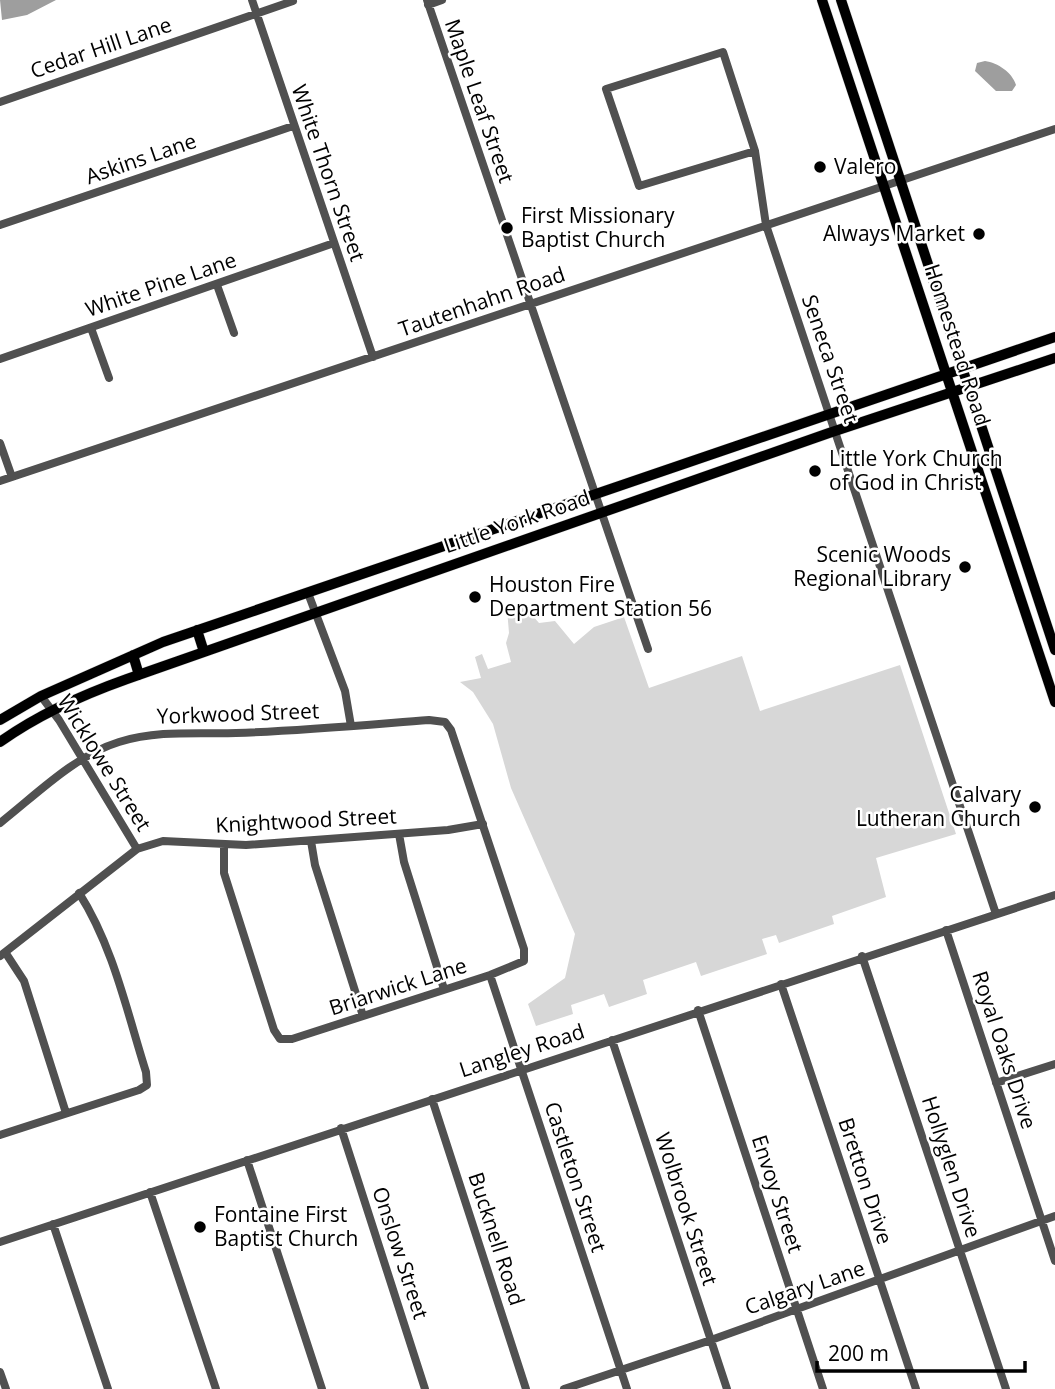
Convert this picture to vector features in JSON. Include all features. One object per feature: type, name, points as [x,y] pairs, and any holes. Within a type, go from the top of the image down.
[{"type":"main road","name":"Homestead Road","points":[[822,0],[1055,702]]},
{"type":"main road","name":"Homestead Road","points":[[841,0],[1055,650]]},
{"type":"main road","points":[[833,35],[850,30]]},
{"type":"main road","name":"Little York Road","points":[[0,720],[41,696],[132,655],[197,631],[1055,337]]},
{"type":"main road","name":"Little York Road","points":[[0,742],[82,695],[836,431],[1055,358]]},
{"type":"main road","points":[[998,530],[1013,526]]},
{"type":"main road","points":[[480,533],[485,553]]},
{"type":"main road","points":[[450,543],[457,563]]},
{"type":"main road","points":[[197,631],[204,652]]},
{"type":"main road","points":[[132,655],[139,675]]},
{"type":"street","name":"White Thorn Street","points":[[252,0],[373,357]]},
{"type":"street","points":[[427,2],[442,0]]},
{"type":"street","name":"Cedar Hill Lane","points":[[0,102],[293,1]]},
{"type":"street","name":"Maple Leaf Street","points":[[427,2],[648,649]]},
{"type":"street","name":"Seneca Street","points":[[755,151],[639,186],[606,89],[723,52],[755,151],[766,225],[996,914]]},
{"type":"street","name":"Askins Lane","points":[[0,225],[293,126]]},
{"type":"street","name":"Tautenhahn Road","points":[[0,481],[1055,129]]},
{"type":"street","name":"White Pine Lane","points":[[0,359],[334,243]]},
{"type":"street","points":[[217,285],[234,332]]},
{"type":"street","points":[[91,328],[109,378]]},
{"type":"street","points":[[0,443],[12,477]]},
{"type":"street","points":[[308,593],[345,691],[351,726]]},
{"type":"street","name":"Wicklowe Street","points":[[41,696],[137,849]]},
{"type":"street","name":"Yorkwood Street","points":[[0,823],[83,760],[118,743],[155,734],[234,733],[429,720],[445,722],[453,737],[482,824]]},
{"type":"street","name":"Knightwood Street","points":[[3,954],[137,849],[163,841],[224,845],[311,841],[449,830],[482,824]]},
{"type":"street","name":"Briarwick Lane","points":[[224,845],[224,873],[274,1030],[280,1039],[292,1040],[490,975],[524,961],[524,949],[482,824]]},
{"type":"street","points":[[400,834],[404,862],[444,989]]},
{"type":"street","points":[[311,841],[315,865],[363,1016]]},
{"type":"street","points":[[0,1135],[139,1090],[147,1085],[146,1072],[104,940],[79,893]]},
{"type":"street","name":"Langley Road","points":[[0,1242],[862,956],[1055,895]]},
{"type":"street","name":"Royal Oaks Drive","points":[[946,930],[1055,1261]]},
{"type":"street","points":[[3,954],[24,981],[66,1112]]},
{"type":"street","name":"Hollyglen Drive","points":[[862,956],[1006,1389]]},
{"type":"street","name":"Castleton Street","points":[[490,975],[627,1389]]},
{"type":"street","name":"Bretton Drive","points":[[781,984],[916,1389]]},
{"type":"street","name":"Envoy Street","points":[[698,1010],[823,1389]]},
{"type":"street","name":"Wolbrook Street","points":[[612,1040],[727,1389]]},
{"type":"street","points":[[996,1083],[1055,1063]]},
{"type":"street","name":"Bucknell Road","points":[[432,1099],[526,1389]]},
{"type":"street","name":"Onslow Street","points":[[341,1128],[425,1389]]},
{"type":"street","points":[[247,1160],[323,1389]]},
{"type":"street","points":[[150,1192],[216,1389]]},
{"type":"street","name":"Calgary Lane","points":[[564,1389],[711,1340],[1055,1216]]},
{"type":"street","points":[[53,1224],[108,1389]]},
{"type":"street","points":[[0,1372],[6,1389]]},
{"type":"shaded area","points":[[0,0],[56,0],[27,15],[2,20]]},
{"type":"shaded area","points":[[985,61],[1008,72],[1016,85],[1012,91],[996,91],[975,71],[977,63]]},
{"type":"shaded area","points":[[526,608],[539,623],[555,621],[574,644],[594,627],[624,617],[649,688],[742,656],[760,711],[900,665],[956,834],[876,858],[886,897],[832,916],[834,924],[779,943],[776,935],[762,939],[767,954],[701,976],[696,962],[643,980],[647,994],[609,1007],[604,994],[571,1005],[573,1014],[536,1026],[528,1004],[565,978],[575,934],[511,788],[493,724],[473,692],[460,682],[481,678],[475,657],[482,654],[488,669],[511,662],[506,643],[509,633],[507,609]]},
{"type":"place","name":"Valero","points":[[820,167]]},
{"type":"place","name":"First Missionary Baptist Church","points":[[507,228]]},
{"type":"place","name":"Always Market","points":[[979,234]]},
{"type":"place","name":"Little York Church of God in Christ","points":[[815,471]]},
{"type":"place","name":"Scenic Woods Regional Library","points":[[965,567]]},
{"type":"place","name":"Houston Fire Department Station 56","points":[[475,597]]},
{"type":"place","name":"Calvary Lutheran Church","points":[[1035,807]]},
{"type":"place","name":"Fontaine First Baptist Church","points":[[200,1227]]}]
